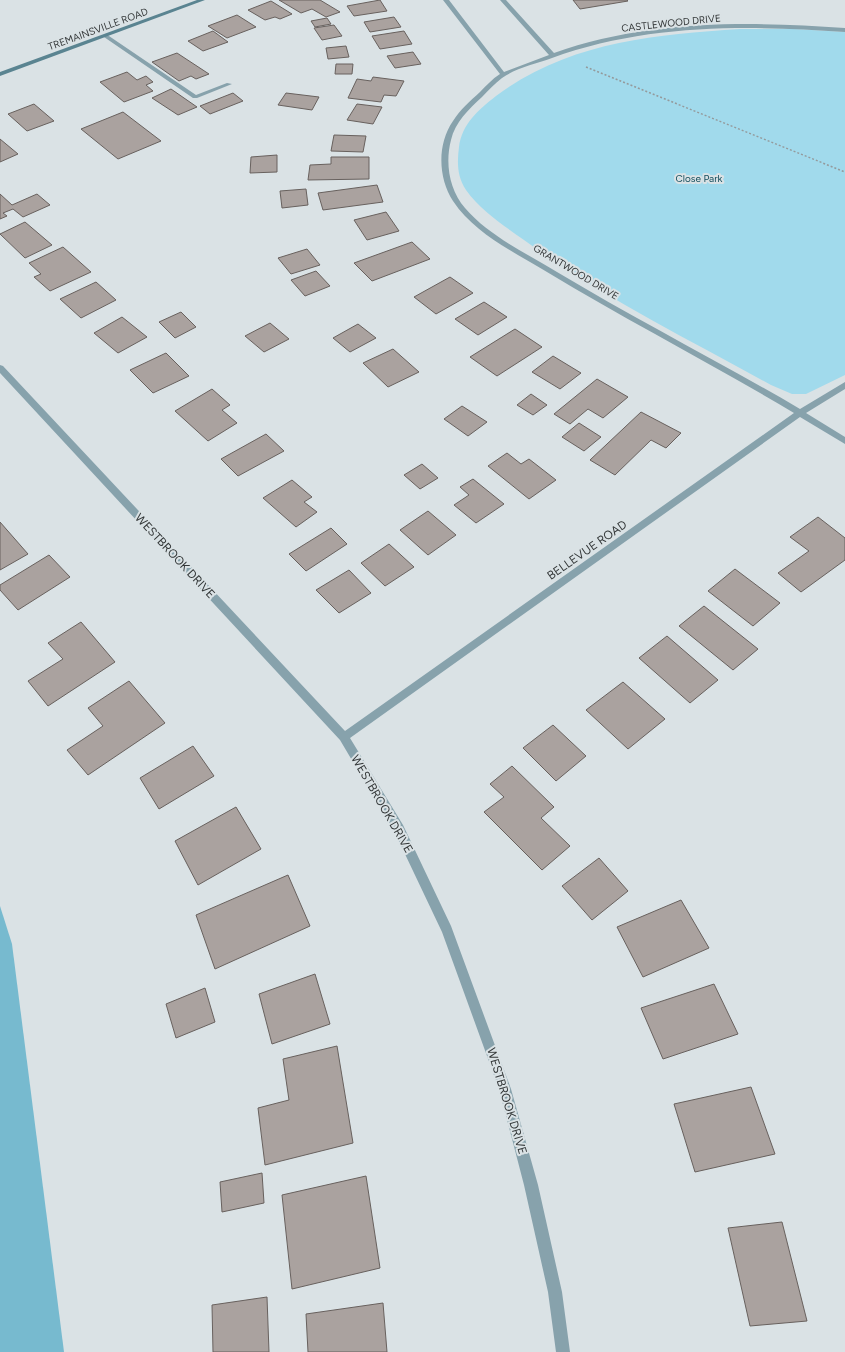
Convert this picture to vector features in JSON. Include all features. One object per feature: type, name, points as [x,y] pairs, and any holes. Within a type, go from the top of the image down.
[{"type":"street","name":"TREMAINSVILLE ROAD","points":[[0,74],[202,0]]},
{"type":"street","points":[[446,0],[503,74]]},
{"type":"street","points":[[503,0],[552,55]]},
{"type":"street","name":"CASTLEWOOD DRIVE","points":[[527,65],[569,49],[607,39],[704,27],[755,26],[845,30]]},
{"type":"street","points":[[106,36],[195,97],[229,84]]},
{"type":"street","name":"GRANTWOOD DRIVE","points":[[527,65],[503,74],[466,108],[449,131],[443,158],[449,190],[468,215],[496,237],[584,292],[801,412],[845,441]]},
{"type":"street","name":"WESTBROOK DRIVE","points":[[0,368],[344,737],[398,829],[447,930],[478,1011],[505,1089],[531,1185],[555,1292],[563,1352]]},
{"type":"street","name":"BELLEVUE ROAD","points":[[344,737],[801,412],[845,385]]},
{"type":"path","points":[[585,66],[845,172]]},
{"type":"green space","name":"Close Park","points":[[740,29],[794,29],[845,32],[845,375],[806,394],[792,394],[771,385],[583,280],[524,240],[485,211],[466,190],[459,175],[459,147],[467,124],[489,101],[524,78],[553,64],[612,44],[675,34]]},
{"type":"shaded area","points":[[0,906],[12,944],[64,1352],[0,1352]]},
{"type":"building","points":[[279,0],[320,0],[340,12],[326,17],[312,9],[301,13]]},
{"type":"building","points":[[380,0],[387,11],[354,16],[347,6]]},
{"type":"building","points":[[573,0],[627,0],[628,1],[580,9]]},
{"type":"building","points":[[271,1],[292,14],[280,19],[275,17],[265,20],[248,10]]},
{"type":"building","points":[[237,15],[256,27],[227,38],[208,26]]},
{"type":"building","points":[[394,17],[401,27],[370,32],[364,22]]},
{"type":"building","points":[[327,18],[331,24],[315,27],[311,21]]},
{"type":"building","points":[[334,25],[342,36],[322,40],[314,28]]},
{"type":"building","points":[[213,31],[228,42],[203,51],[188,41]]},
{"type":"building","points":[[404,31],[412,44],[380,49],[372,36]]},
{"type":"building","points":[[346,46],[349,57],[328,59],[326,48]]},
{"type":"building","points":[[413,52],[421,64],[395,68],[387,56]]},
{"type":"building","points":[[177,53],[209,74],[196,79],[191,76],[179,81],[152,62]]},
{"type":"building","points":[[336,64],[353,64],[352,74],[335,74]]},
{"type":"building","points":[[127,72],[137,80],[146,76],[153,82],[146,85],[153,91],[124,102],[100,82]]},
{"type":"building","points":[[373,77],[404,81],[396,96],[384,95],[381,102],[348,98],[357,79],[371,81]]},
{"type":"building","points":[[171,89],[197,107],[178,115],[152,98]]},
{"type":"building","points":[[233,93],[243,101],[210,114],[200,106]]},
{"type":"building","points":[[286,93],[319,97],[312,110],[278,105]]},
{"type":"building","points":[[34,104],[54,121],[27,131],[8,114]]},
{"type":"building","points":[[357,104],[382,107],[373,124],[347,120]]},
{"type":"building","points":[[123,112],[161,141],[118,159],[81,129]]},
{"type":"building","points":[[334,135],[366,136],[363,152],[331,151]]},
{"type":"building","points":[[0,139],[18,154],[0,162]]},
{"type":"building","points":[[277,155],[277,172],[250,173],[251,157]]},
{"type":"building","points":[[331,157],[369,157],[369,179],[308,180],[310,165],[331,164]]},
{"type":"building","points":[[377,185],[383,202],[323,210],[318,193]]},
{"type":"building","points":[[306,189],[308,205],[282,208],[280,191]]},
{"type":"building","points":[[0,194],[12,205],[37,194],[50,205],[23,217],[13,209],[3,213],[7,216],[0,219]]},
{"type":"building","points":[[386,212],[399,231],[367,240],[354,220]]},
{"type":"building","points":[[25,222],[52,245],[25,258],[0,234]]},
{"type":"building","points":[[412,242],[430,259],[372,281],[354,263]]},
{"type":"building","points":[[63,247],[91,272],[50,291],[34,277],[41,274],[29,263]]},
{"type":"building","points":[[307,249],[320,265],[291,274],[278,258]]},
{"type":"building","points":[[316,271],[330,286],[305,296],[291,280]]},
{"type":"building","points":[[450,277],[473,293],[436,314],[414,297]]},
{"type":"building","points":[[96,282],[116,300],[81,318],[60,299]]},
{"type":"building","points":[[484,302],[507,317],[478,335],[455,319]]},
{"type":"building","points":[[181,312],[196,327],[175,338],[159,322]]},
{"type":"building","points":[[122,317],[147,337],[118,353],[94,333]]},
{"type":"building","points":[[270,323],[289,339],[264,352],[245,336]]},
{"type":"building","points":[[358,324],[376,338],[350,352],[333,338]]},
{"type":"building","points":[[515,329],[542,347],[497,376],[470,357]]},
{"type":"building","points":[[393,349],[419,372],[388,387],[363,363]]},
{"type":"building","points":[[166,353],[189,376],[153,393],[130,370]]},
{"type":"building","points":[[553,356],[581,373],[560,389],[532,372]]},
{"type":"building","points":[[597,379],[628,397],[603,418],[588,409],[570,424],[554,414]]},
{"type":"building","points":[[212,389],[230,405],[222,410],[237,423],[208,441],[175,411]]},
{"type":"building","points":[[531,394],[547,405],[533,415],[517,405]]},
{"type":"building","points":[[462,406],[487,422],[468,436],[444,419]]},
{"type":"building","points":[[641,412],[681,433],[666,448],[651,440],[615,475],[590,460]]},
{"type":"building","points":[[579,423],[601,437],[584,451],[562,437]]},
{"type":"building","points":[[266,434],[284,451],[238,476],[221,459]]},
{"type":"building","points":[[507,453],[521,464],[529,459],[556,480],[529,499],[488,466]]},
{"type":"building","points":[[422,464],[438,478],[420,489],[404,475]]},
{"type":"building","points":[[473,479],[504,504],[476,523],[454,505],[469,495],[460,487]]},
{"type":"building","points":[[292,480],[312,497],[304,502],[317,512],[296,527],[263,498]]},
{"type":"building","points":[[428,511],[456,535],[428,555],[400,530]]},
{"type":"building","points":[[818,517],[845,538],[845,560],[801,592],[778,573],[809,551],[790,537]]},
{"type":"building","points":[[0,522],[28,554],[0,570]]},
{"type":"building","points":[[331,528],[347,544],[306,571],[289,554]]},
{"type":"building","points":[[389,544],[414,567],[385,586],[361,563]]},
{"type":"building","points":[[49,555],[70,577],[18,610],[0,590],[0,585]]},
{"type":"building","points":[[735,569],[780,603],[753,626],[708,591]]},
{"type":"building","points":[[349,570],[371,593],[339,613],[316,590]]},
{"type":"building","points":[[704,606],[758,649],[733,670],[679,626]]},
{"type":"building","points":[[81,622],[115,662],[48,706],[28,681],[63,659],[48,643]]},
{"type":"building","points":[[667,636],[718,680],[690,703],[639,658]]},
{"type":"building","points":[[129,681],[165,723],[88,775],[67,750],[103,726],[88,708]]},
{"type":"building","points":[[623,682],[665,719],[628,749],[586,710]]},
{"type":"building","points":[[553,725],[586,756],[556,781],[523,748]]},
{"type":"building","points":[[193,746],[214,776],[159,809],[140,778]]},
{"type":"building","points":[[512,766],[554,807],[541,818],[570,846],[542,870],[484,812],[504,797],[490,784]]},
{"type":"building","points":[[236,807],[261,849],[198,885],[175,841]]},
{"type":"building","points":[[599,858],[628,891],[592,920],[562,886]]},
{"type":"building","points":[[288,875],[310,926],[215,969],[196,915]]},
{"type":"building","points":[[681,900],[709,948],[643,977],[617,927]]},
{"type":"building","points":[[315,974],[330,1024],[272,1044],[259,994]]},
{"type":"building","points":[[714,984],[738,1034],[663,1059],[641,1008]]},
{"type":"building","points":[[205,988],[215,1022],[176,1038],[166,1004]]},
{"type":"building","points":[[337,1046],[353,1143],[265,1165],[258,1108],[289,1100],[283,1059]]},
{"type":"building","points":[[751,1087],[775,1154],[695,1172],[674,1104]]},
{"type":"building","points":[[262,1173],[264,1203],[222,1212],[220,1182]]},
{"type":"building","points":[[366,1176],[380,1268],[292,1289],[282,1195]]},
{"type":"building","points":[[782,1222],[807,1321],[750,1326],[728,1228]]},
{"type":"building","points":[[267,1297],[269,1352],[213,1352],[212,1305]]},
{"type":"building","points":[[383,1303],[387,1352],[308,1352],[306,1314]]}]
